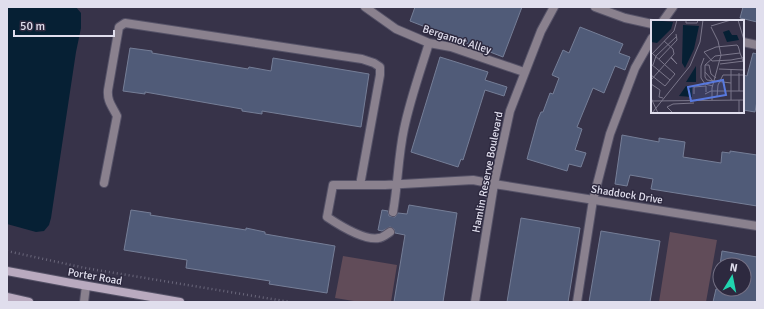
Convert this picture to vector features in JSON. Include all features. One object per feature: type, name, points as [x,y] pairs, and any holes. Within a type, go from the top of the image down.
[{"type":"street","name":"Bergamot Alley","points":[[365,7],[396,29],[429,43],[451,47],[524,72]]},
{"type":"street","name":"Hamlin Reserve Boulevard","points":[[475,302],[494,184],[510,111],[541,31],[554,7]]},
{"type":"street","points":[[595,7],[625,18],[651,24]]},
{"type":"street","points":[[663,20],[673,7]]},
{"type":"street","points":[[104,183],[117,116],[110,106],[107,97],[119,27],[125,23],[374,62],[380,67],[380,75],[360,185]]},
{"type":"street","points":[[577,302],[593,200],[610,134],[635,68],[651,40]]},
{"type":"street","points":[[744,42],[757,45]]},
{"type":"street","points":[[393,212],[398,184],[398,165],[404,130],[411,99],[429,43]]},
{"type":"street","name":"Shaddock Drive","points":[[390,232],[380,239],[364,236],[343,227],[327,217],[333,184],[398,184],[473,180],[757,226]]},
{"type":"street","name":"Porter Road","points":[[7,271],[180,302]]},
{"type":"street","points":[[84,302],[86,286]]},
{"type":"street","points":[[7,297],[29,302]]},
{"type":"path","points":[[7,251],[85,268],[290,302]]},
{"type":"shaded area","points":[[670,232],[717,240],[714,257],[712,257],[712,268],[706,302],[659,302]]},
{"type":"shaded area","points":[[343,256],[397,265],[391,302],[360,302],[335,298]]},
{"type":"water","points":[[7,7],[76,7],[81,13],[81,28],[51,218],[49,225],[44,231],[36,232],[7,224]]},
{"type":"building","points":[[415,7],[522,7],[503,57],[410,21]]},
{"type":"building","points":[[743,7],[757,7],[757,22],[740,18]]},
{"type":"building","points":[[580,27],[623,44],[619,53],[630,57],[625,70],[615,66],[604,93],[593,88],[577,127],[582,129],[575,150],[586,153],[581,167],[569,164],[567,171],[527,159],[538,119],[541,112],[543,112],[550,93],[553,94],[559,78],[552,75],[563,50],[569,53]]},
{"type":"building","points":[[130,48],[248,69],[249,67],[271,71],[273,58],[369,74],[361,127],[262,111],[262,114],[242,111],[242,109],[145,92],[145,94],[123,91]]},
{"type":"building","points":[[753,53],[757,54],[757,101],[755,112],[744,110],[744,75],[747,76]]},
{"type":"building","points":[[440,57],[488,72],[485,80],[507,87],[504,96],[485,90],[463,160],[461,159],[458,167],[411,152]]},
{"type":"building","points":[[622,135],[659,142],[659,138],[685,142],[683,157],[721,163],[722,152],[730,153],[730,151],[757,155],[757,206],[651,189],[653,179],[630,175],[627,186],[615,184]]},
{"type":"building","points":[[409,205],[457,213],[443,302],[394,302],[405,235],[395,233],[394,229],[390,227],[382,231],[378,230],[382,210],[388,211],[389,216],[395,217],[398,213],[407,214]]},
{"type":"building","points":[[131,210],[151,213],[150,215],[246,230],[246,228],[265,232],[265,234],[335,246],[327,293],[269,284],[270,281],[186,268],[187,260],[124,250]]},
{"type":"building","points":[[521,218],[580,228],[568,302],[507,302]]},
{"type":"building","points":[[601,231],[660,241],[650,302],[589,302]]},
{"type":"building","points":[[722,251],[757,257],[757,302],[713,302],[714,297],[752,297],[752,257],[721,257]]}]
